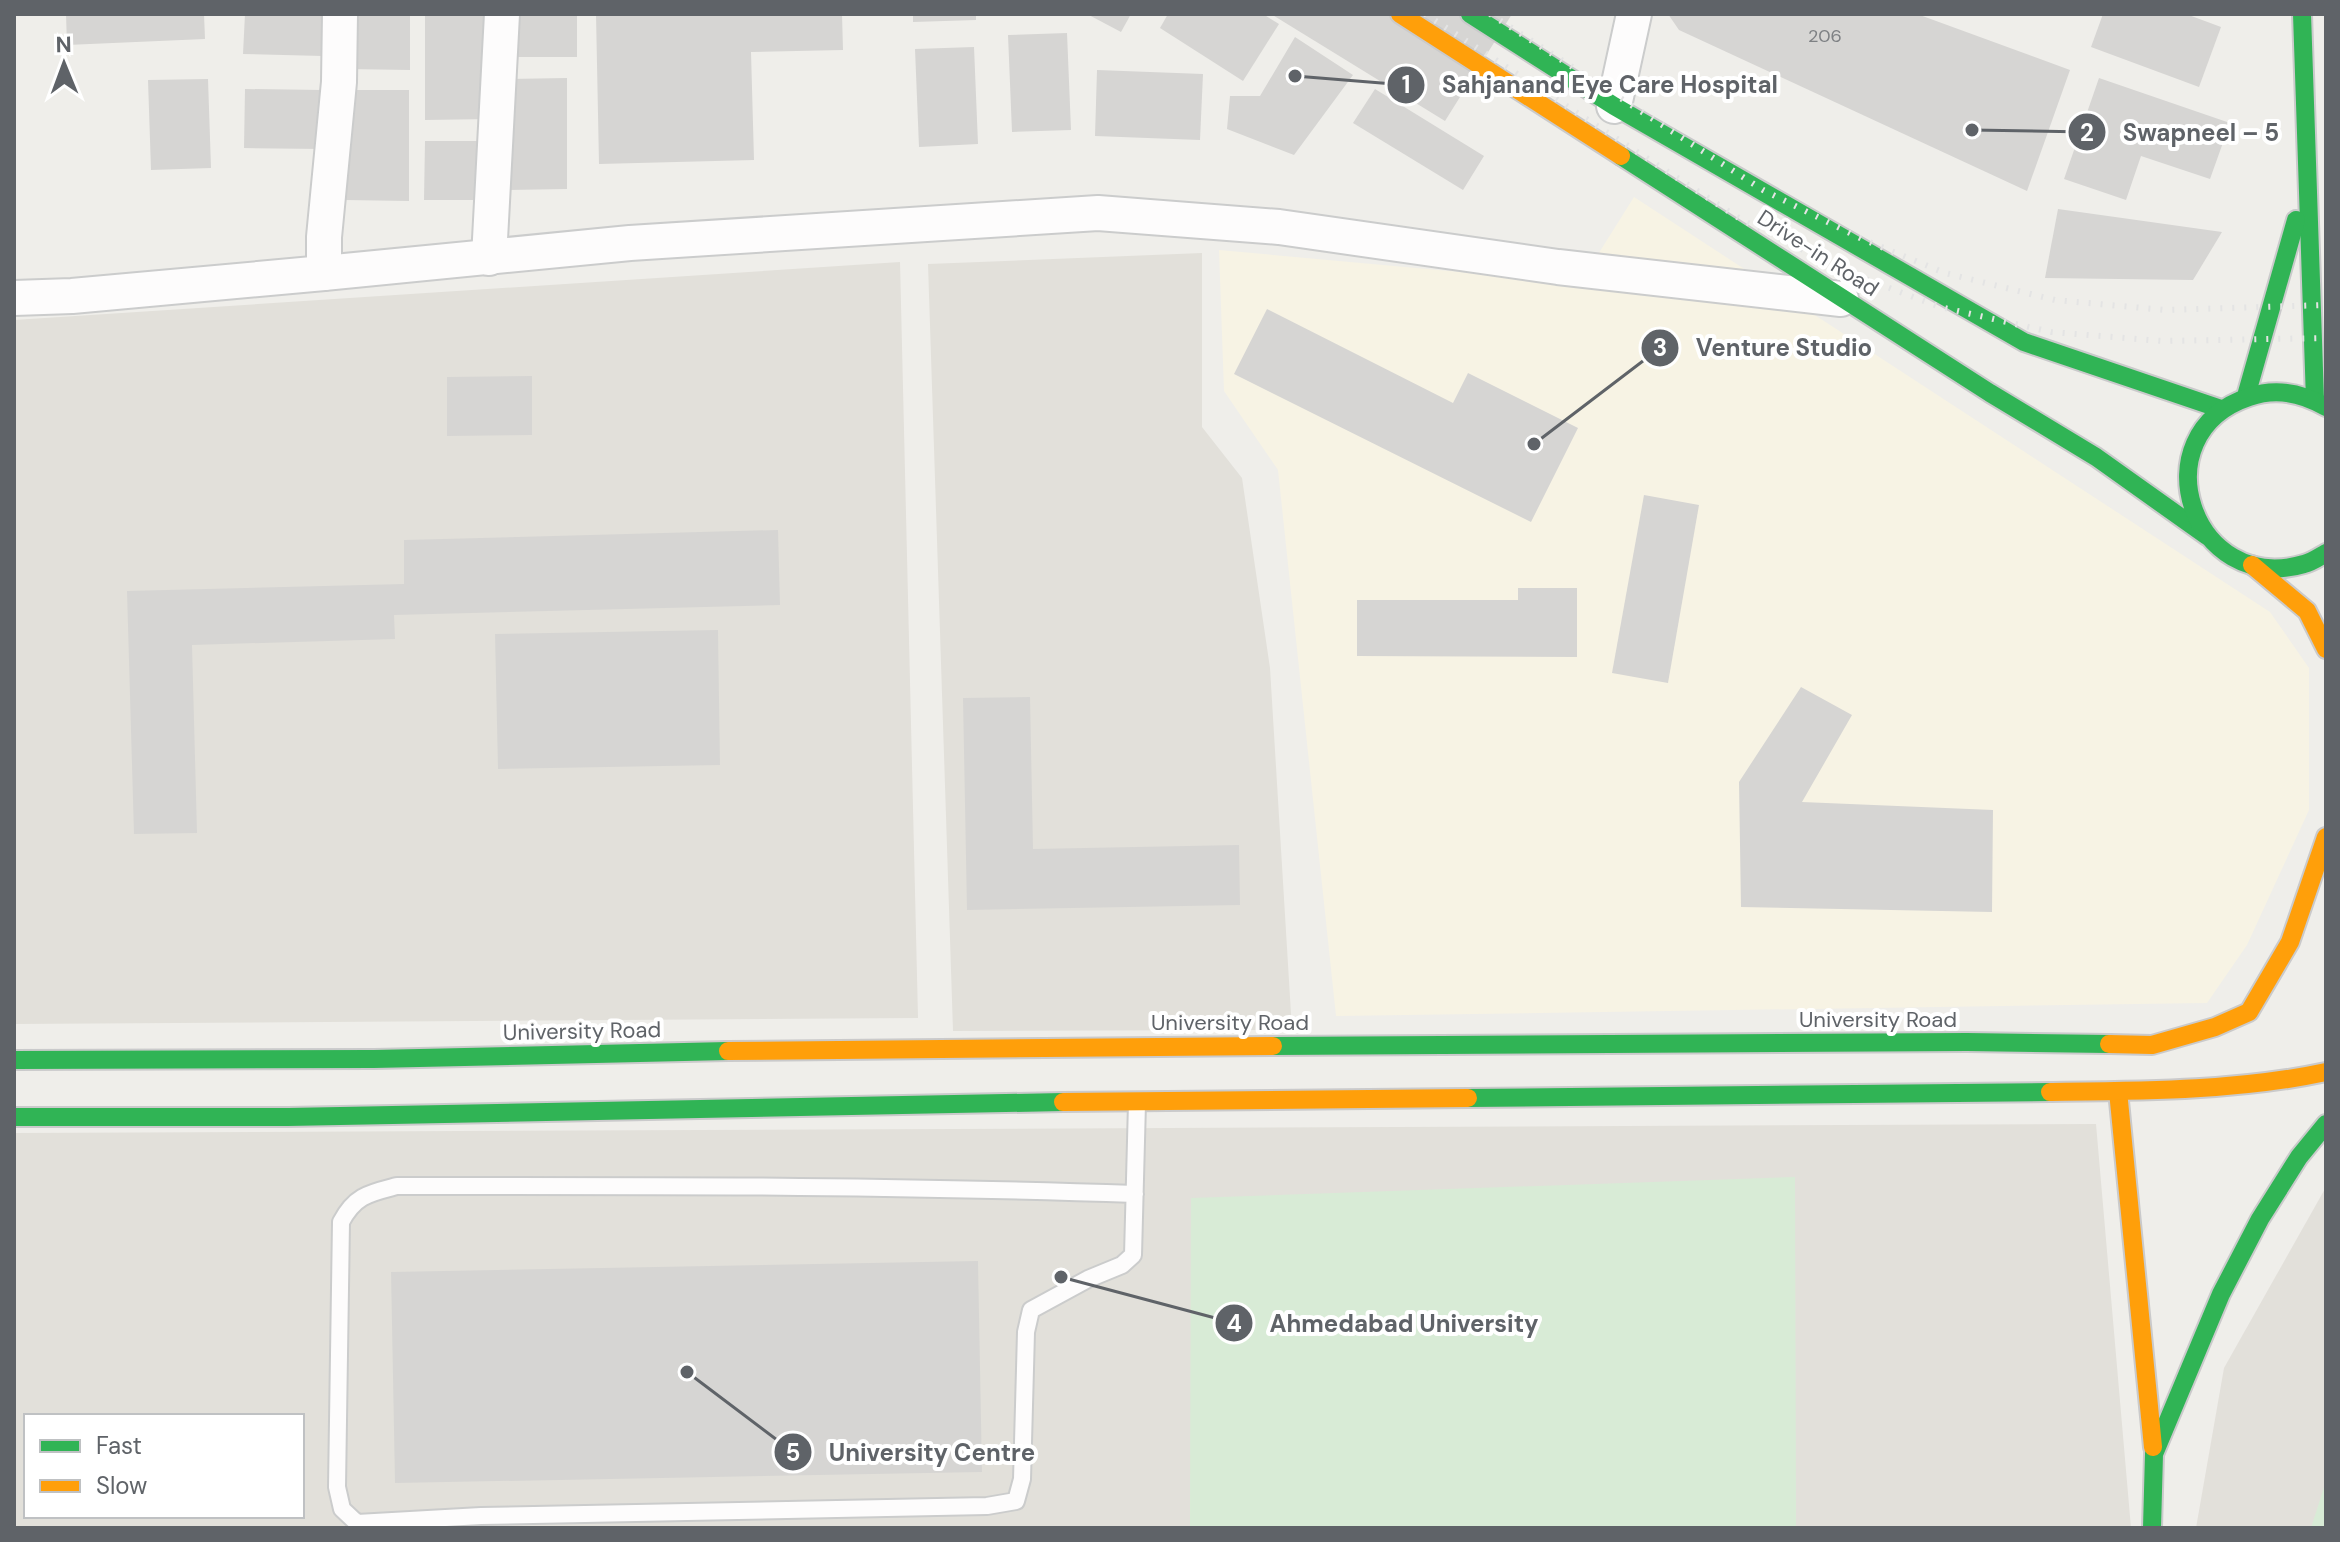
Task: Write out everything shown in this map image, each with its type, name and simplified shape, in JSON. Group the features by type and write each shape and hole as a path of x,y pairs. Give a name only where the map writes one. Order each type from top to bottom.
{"street":[{"path":"324,273 324,237 339,82 340,14"},
{"path":"489,258 502,14"},
{"name":"Drive-in Road","path":"1400,14 1990,393 2096,457 2207,536 2227,554 2252,565 2307,611 2326,649"},
{"name":"Drive-in Road","path":"1470,14 1614,106 2024,342 2221,409"},
{"path":"1614,106 1634,14"},
{"path":"2207,536 2193,512 2187,484 2190,456 2202,430 2221,409 2246,396 2269,391 2293,392 2320,403 2302,14"},
{"path":"2246,396 2308,179"},
{"path":"14,298 72,296 662,241 1098,213 1279,227 1558,267 1844,299"},
{"path":"2252,565 2279,568 2305,564 2326,553"},
{"name":"University Road","path":"14,1060 280,1061 734,1051 1574,1043 2152,1045 2215,1027 2249,1012 2290,942 2326,837"},
{"path":"14,1117 288,1117 1137,1101 2118,1091 2280,1082 2326,1072"},
{"path":"2118,1091 2154,1454 2152,1528"},
{"path":"2154,1454 2221,1294 2253,1231 2299,1157 2326,1124"}],"lane":[{"path":"1135,1194 971,1188 706,1185 397,1186 367,1193 349,1207 341,1222 337,1487 342,1509 357,1523 481,1516 987,1506 1016,1501 1022,1479 1026,1332 1031,1310 1088,1279 1122,1265 1133,1255 1135,1194 1137,1101"}],"shaded area":[{"path":"1634,197 2270,612 2309,668 2309,810 2247,945 2207,1003 1336,1016 1278,470 1224,391 1219,250 1580,283"},
{"path":"1202,253 1202,427 1242,478 1270,668 1292,1030 953,1031 928,264"},
{"path":"900,262 918,1018 14,1024 14,320"},
{"path":"2096,1124 2131,1528 14,1528 14,1133"},
{"path":"2326,1187 2326,1528 2196,1528 2224,1368"}],"green space":[{"path":"1795,1177 1796,1528 1190,1528 1191,1198"},
{"path":"2326,1481 2326,1528 2311,1528"}],"building":[{"path":"66,14 204,14 205,39 67,45"},
{"path":"245,14 324,14 323,56 243,54"},
{"path":"346,14 410,14 410,70 346,69"},
{"path":"425,14 490,14 491,119 425,120"},
{"path":"513,14 577,14 577,57 513,57"},
{"path":"596,14 842,14 843,50 751,52 754,160 599,164"},
{"path":"913,14 976,14 976,20 913,22"},
{"path":"1087,14 1131,14 1121,32"},
{"path":"1168,14 1263,14 1279,24 1243,81 1160,28"},
{"path":"1271,14 1512,14 1445,121"},
{"path":"1668,14 1917,14 2070,70 2027,191 1679,30"},
{"path":"2103,14 2186,14 2221,27 2199,87 2091,47"},
{"path":"1067,33 1071,130 1012,132 1008,35"},
{"path":"1295,37 1353,75 1294,155 1227,129 1230,96 1260,96"},
{"path":"974,47 978,144 919,147 915,49"},
{"path":"1097,70 1203,74 1200,140 1095,136"},
{"path":"567,78 567,189 502,190 502,79"},
{"path":"2099,78 2230,123 2210,179 2141,156 2126,200 2064,179"},
{"path":"208,79 211,168 151,170 148,80"},
{"path":"245,89 322,90 322,149 244,148"},
{"path":"1375,89 1484,156 1463,190 1353,123"},
{"path":"344,90 409,90 409,201 345,200"},
{"path":"425,141 485,141 485,200 424,200"},
{"path":"2058,209 2222,232 2193,280 2045,278"},
{"path":"1267,309 1453,403 1468,373 1578,428 1531,522 1234,374"},
{"path":"532,376 532,435 447,436 447,377"},
{"path":"1644,495 1699,505 1668,683 1612,673"},
{"path":"778,530 780,605 394,615 395,639 192,645 197,833 134,834 127,591 404,584 404,540"},
{"path":"1518,588 1577,588 1577,657 1357,656 1357,600 1518,600"},
{"path":"718,630 720,765 498,769 495,634"},
{"path":"1801,687 1852,715 1802,802 1993,810 1992,912 1741,907 1739,782"},
{"path":"1030,697 1033,849 1239,845 1240,905 967,910 963,698"},
{"path":"978,1261 982,1472 395,1483 391,1272"}],"railway":[{"path":"1425,14 1742,220 1855,275 1940,307 2051,332 2162,341 2326,338"},
{"path":"1490,14 1763,190 1862,239 1945,273 2055,300 2165,310 2326,305"}],"traffic: fast":[{"path":"1470,14 1614,106 2024,342 2221,409"},
{"path":"2302,14 2315,400"},
{"path":"1621,156 1990,393 2096,457 2207,536"},
{"path":"2246,396 2296,220"},
{"path":"2326,407 2289,393 2269,392 2249,397 2215,416 2195,443 2188,475 2193,507 2208,535 2233,557 2265,568 2304,564 2326,553"},
{"path":"1273,1046 2109,1044"},
{"path":"14,1060 374,1059 728,1051"},
{"path":"1468,1098 2050,1092"},
{"path":"14,1117 288,1117 1063,1102"},
{"path":"2152,1528 2154,1454 2221,1294 2260,1219 2299,1157 2326,1124"}],"traffic: slow":[{"path":"1400,14 1621,156"},
{"path":"2252,565 2307,611 2326,649"},
{"path":"2109,1044 2152,1045 2215,1027 2249,1012 2290,942 2326,837"},
{"path":"728,1051 1273,1046"},
{"path":"2050,1092 2224,1086 2326,1072"},
{"path":"2118,1091 2153,1447"},
{"path":"1063,1102 1468,1098"}],"place":[{"name":"Sahjanand Eye Care Hospital","path":"1295,76"},
{"name":"Swapneel – 5","path":"1972,130"},
{"name":"Venture Studio","path":"1534,444"},
{"name":"Ahmedabad University","path":"1061,1277"},
{"name":"University Centre","path":"687,1372"}]}
